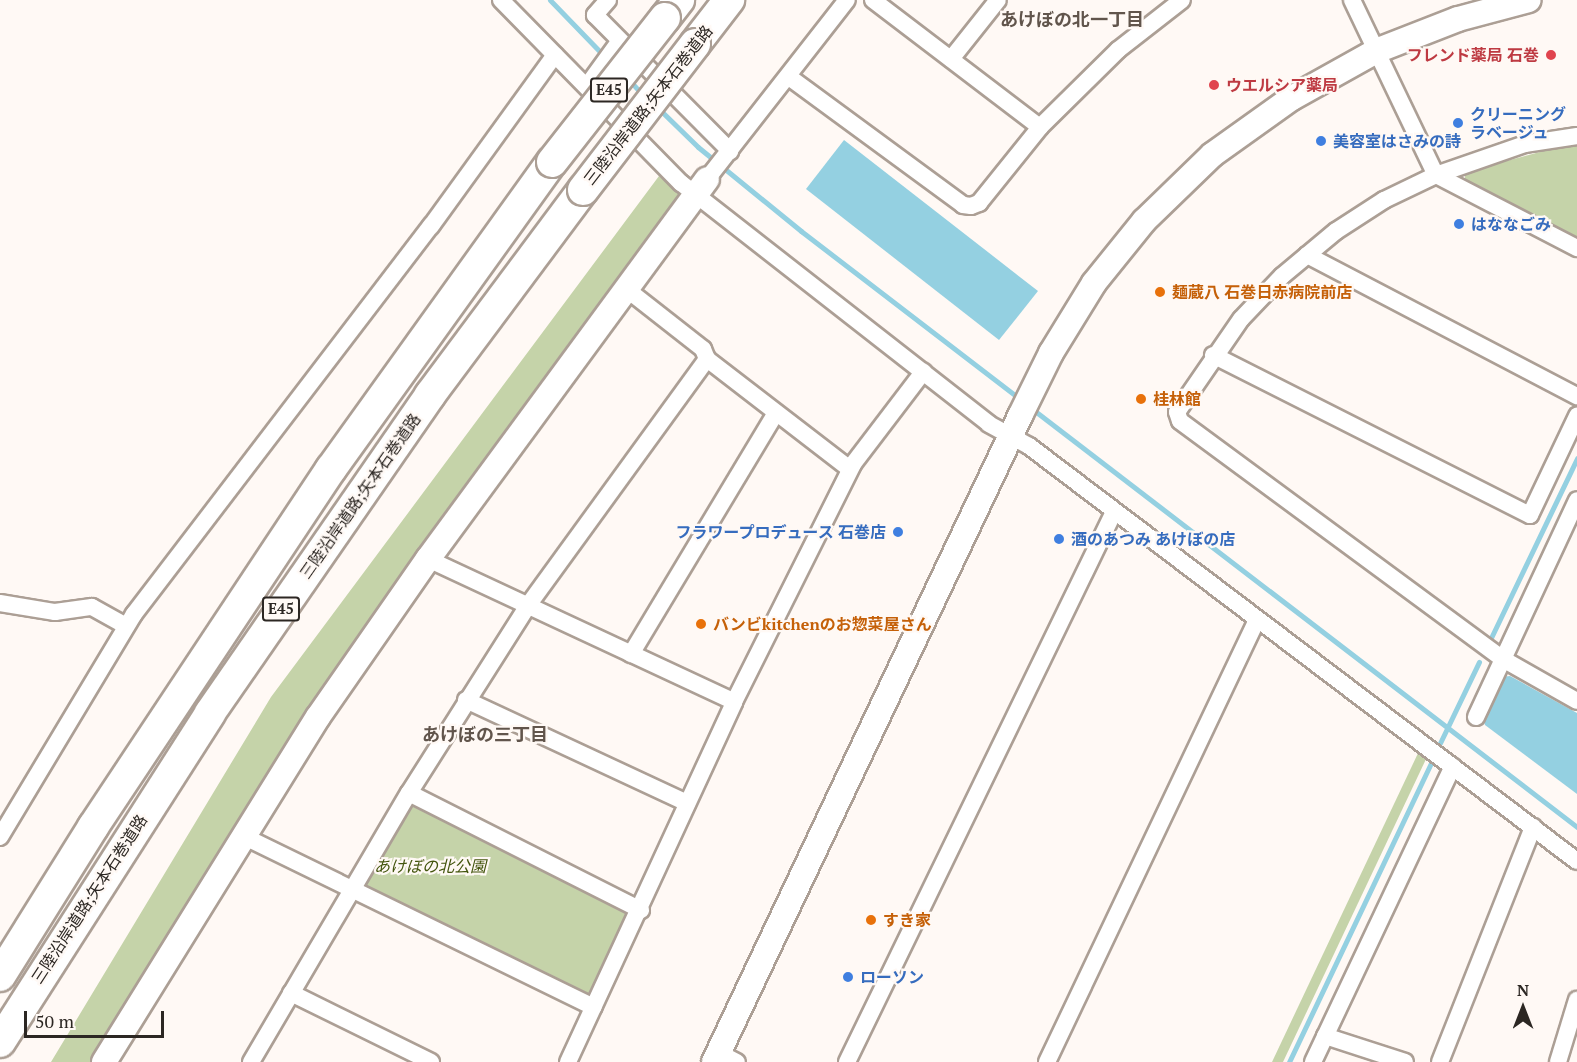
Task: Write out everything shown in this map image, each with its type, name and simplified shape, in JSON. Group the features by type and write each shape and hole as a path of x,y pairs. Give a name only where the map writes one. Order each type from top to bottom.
{"highway":[{"name":"三陸沿岸道路;矢本石巻道路","path":"0,1042 210,713 430,395 729,0"},
{"name":"三陸沿岸道路;矢本石巻道路","path":"0,976 93,827 331,470 552,162 672,9"}],"street":[{"path":"501,0 681,183 714,171"},
{"path":"608,0 595,15 619,42 714,171 923,372 989,424 1015,425 1114,512 1577,861"},
{"path":"104,1062 318,717 428,559 629,291 714,171 847,0"},
{"path":"873,0 1040,127"},
{"path":"951,59 998,0"},
{"path":"789,77 963,205 979,203 1040,127 1119,50 1182,0"},
{"path":"1352,0 1436,175 1577,248"},
{"path":"723,1059 1015,425 1094,283 1144,221 1184,181 1212,155 1292,98 1376,51 1458,19 1528,0"},
{"path":"587,86 619,42"},
{"path":"0,837 126,626 431,226 555,55"},
{"path":"1577,135 1525,144 1436,175 1384,201 1307,255 1240,319 1178,406 1180,421 1501,658 1577,701"},
{"path":"1307,255 1577,396"},
{"path":"629,291 703,349 707,359 850,469"},
{"path":"1213,355 1530,515 1577,416"},
{"path":"251,1062 351,889 466,700 529,604 707,359"},
{"path":"568,1062 641,910 734,702 850,469 923,372"},
{"path":"631,654 776,413"},
{"path":"1476,717 1501,658 1577,500"},
{"path":"847,1062 1114,512"},
{"path":"428,559 529,604 734,702"},
{"path":"0,603 55,612 92,607 126,626"},
{"path":"1047,1062 1257,619"},
{"path":"466,700 687,803"},
{"path":"1313,1062 1453,766"},
{"path":"409,793 641,910"},
{"path":"1440,1062 1533,827"},
{"path":"243,836 594,1007"},
{"path":"291,993 431,1062"},
{"path":"1558,1062 1577,1000"},
{"path":"1325,1036 1405,1062"}],"green space":[{"path":"1577,142 1577,237 1465,180 1465,172"},
{"path":"659,176 678,192 678,203 289,744 95,1062 51,1062 271,697"},
{"path":"1420,749 1427,757 1283,1062 1272,1062"},
{"name":"あけぼの北公園","path":"409,793 641,910 594,1007 351,889"}],"water":[{"path":"844,140 1038,291 999,340 806,189"},
{"path":"1510,676 1577,713 1577,794 1485,725 1483,720 1500,677"}],"waterway":[{"path":"550,0 605,57"},
{"path":"629,80 643,95"},
{"path":"657,107 698,147 801,231 1021,400"},
{"path":"1031,408 1577,827"},
{"path":"1489,642 1577,458"},
{"path":"1440,743 1479,662"},
{"path":"1289,1062 1431,763"}],"place":[{"name":"フレンド薬局 石巻","path":"1551,55"},
{"name":"ウエルシア薬局","path":"1214,85"},
{"name":"クリーニング ラベージュ","path":"1458,123"},
{"name":"美容室はさみの詩","path":"1321,141"},
{"name":"はななごみ","path":"1459,224"},
{"name":"麺蔵八 石巻日赤病院前店","path":"1160,292"},
{"name":"桂林館","path":"1141,399"},
{"name":"フラワープロデュース 石巻店","path":"898,532"},
{"name":"酒のあつみ あけぼの店","path":"1059,539"},
{"name":"バンビkitchenのお惣菜屋さん","path":"701,624"},
{"name":"すき家","path":"871,920"},
{"name":"ローソン","path":"848,977"}],"district":[{"name":"あけぼの北一丁目","path":"1072,19"},
{"name":"あけぼの三丁目","path":"485,734"}]}
